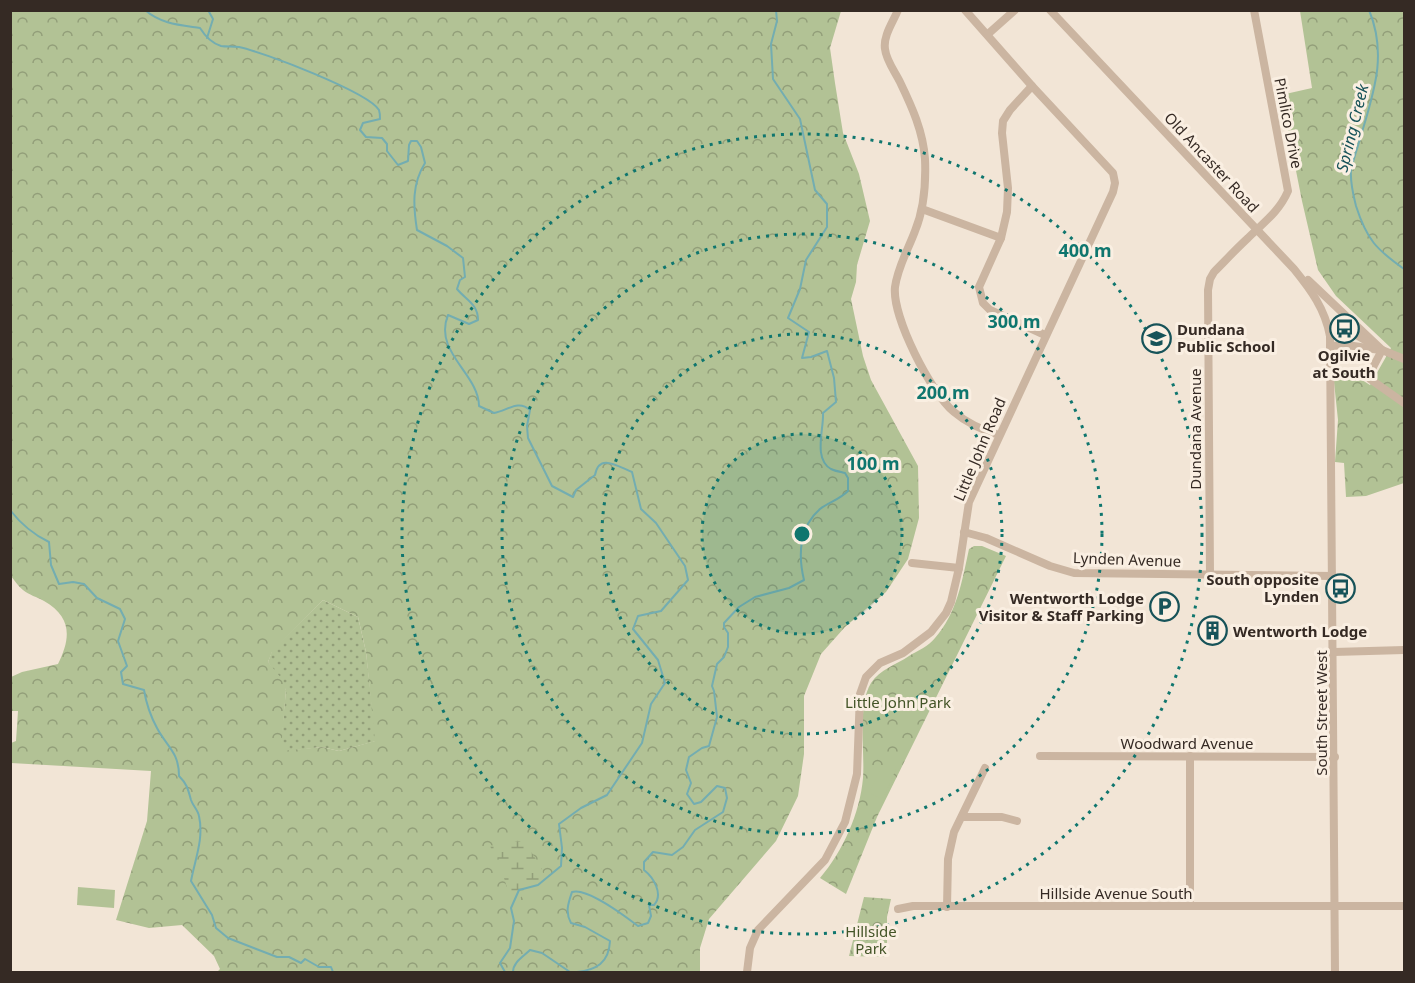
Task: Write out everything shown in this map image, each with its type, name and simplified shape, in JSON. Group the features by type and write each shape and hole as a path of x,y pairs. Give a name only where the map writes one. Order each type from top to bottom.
{"street":[{"path":"898,10 886,36 885,49 913,107 921,133 925,158 922,209 900,267 895,289 898,310 905,331 939,396 952,411 967,422 981,430 999,435"},
{"name":"Little John Road","path":"747,972 750,948 758,930 825,860 845,822 857,774 860,693 866,677 880,663 916,645 938,625 951,602 959,568 969,502 1113,192 1115,183 1113,173 965,10"},
{"path":"988,34 1015,10"},
{"name":"Old Ancaster Road","path":"1050,10 1294,269 1317,299 1330,336 1330,346"},
{"name":"Pimlico Drive","path":"1254,10 1288,191 1282,205 1257,230"},
{"path":"1032,86 1003,121 1002,133 1008,188 1007,212 1001,238 979,287 983,303 990,310 1045,335"},
{"path":"922,209 1001,238"},
{"name":"Dundana Avenue","path":"1210,574 1208,290 1214,272 1257,230"},
{"path":"1294,269 1382,350"},
{"path":"1330,336 1349,332 1404,359"},
{"path":"1330,346 1347,345 1382,350"},
{"name":"South Street West","path":"1330,346 1335,972"},
{"path":"1382,350 1370,373 1370,379 1404,403"},
{"name":"Lynden Avenue","path":"964,532 986,537 1050,566 1074,573 1333,576"},
{"path":"912,563 959,568"},
{"path":"1334,652 1404,650"},
{"name":"Woodward Avenue","path":"1040,756 1335,757"},
{"path":"1190,756 1190,906"},
{"path":"947,907 948,859 954,832 985,768"},
{"path":"962,817 1002,817 1017,821"},
{"name":"Hillside Avenue South","path":"898,909 913,906 1404,906"}],"green space":[{"path":"11,11 841,11 830,48 843,133 859,174 870,221 857,265 856,282 851,299 863,356 871,380 918,466 919,518 908,559 886,592 845,627 821,654 804,696 804,754 798,796 776,841 709,919 700,948 700,972 217,972 220,969 214,956 182,925 149,928 116,920 147,821 151,771 11,763 11,743 16,741 18,711 11,711 11,677 22,672 58,664 67,637 60,614 44,601 23,590 11,576","holes":["323,600 358,617 366,652 375,741 339,751 322,747 281,751 286,690 282,679 268,662 272,652"]},
{"path":"1300,11 1403,11 1404,15 1404,483 1366,496 1346,497 1344,463 1335,462 1338,420 1334,382 1338,365 1370,385 1391,348 1336,296 1318,270 1281,95 1312,88"},
{"name":"Little John Park","path":"982,546 1006,556 877,817 846,894 820,878 843,844 858,805 863,778 863,716 867,693 871,683 879,674 926,646 942,628 958,596 969,549"},
{"path":"323,600 358,617 366,652 376,741 339,751 322,747 280,752 286,690 268,662 272,651"},
{"path":"884,763 896,769 884,797 880,798 869,793"},
{"path":"512,841 525,842 542,869 545,881 541,886 521,897 514,909 504,878 506,865 492,852 490,845 500,847"},
{"path":"78,887 115,890 114,908 77,905"},
{"name":"Hillside Park","path":"864,897 891,899 887,917 887,957 849,956"}],"waterway":[{"path":"145,10 164,21 200,28 217,45 251,50 291,64 336,83 371,102 379,110 380,119 363,123 360,130 366,137 382,138 387,144 387,151 398,165 408,161 409,145 411,141 417,141 425,163 418,179 415,195 417,230 447,246 463,258 465,277 460,280 457,289 474,306 478,320 469,324 448,315 445,328 451,352 472,383 479,406 494,413 517,406 530,410 527,426 528,438 552,486 573,497 576,490 595,475 600,464 609,463 632,472 641,509 656,523 685,566 688,580 661,611 638,616 633,629 658,660 665,683 651,704 642,743 607,795 581,808 559,824 562,848 561,866 538,885 519,890 511,908 514,921 510,948 500,963 505,972"},
{"path":"207,38 213,19 208,10"},
{"path":"577,972 600,964 607,955 610,941 585,927 571,923 568,904 572,892 596,898 638,926 648,923 651,916 649,905 654,905 657,901 658,891 654,881 644,870 644,862 653,852 672,855 683,847 695,830 723,812 727,798 725,788 717,786 701,802 694,804 687,794 691,783 686,770 689,757 709,746 717,717 712,686 717,664 724,657 728,647 728,633 724,623 739,607 755,597 789,588 804,580 801,551 808,524 820,509 848,491 848,478 845,473 833,470 822,458 823,413 836,402 834,378 827,351 802,358 809,332 788,318 800,289 806,260 827,227 827,204 815,190 800,119 773,79 771,44 777,21 776,10"},
{"name":"Spring Creek","path":"1369,10 1375,27 1378,59 1374,91 1352,166 1351,184 1356,206 1369,236 1379,249 1404,269"},
{"path":"10,510 27,528 49,542 51,565 59,584 73,582 84,584 97,598 120,609 125,619 118,641 127,666 121,672 123,684 144,690 153,719 175,755 179,776 186,784 198,814 200,841 191,881 212,915 216,928 228,938 277,957 289,957 301,963 305,959 319,967 331,967 333,972"},
{"path":"513,972 517,962 530,950 542,953 570,972"}],"place":[{"name":"Ogilvie at South","path":"1344,328"},
{"name":"Dundana Public School","path":"1156,338"},
{"name":"South opposite Lynden","path":"1340,588"},
{"name":"Wentworth Lodge Visitor & Staff Parking","path":"1165,607"},
{"name":"Wentworth Lodge","path":"1212,631"}]}
